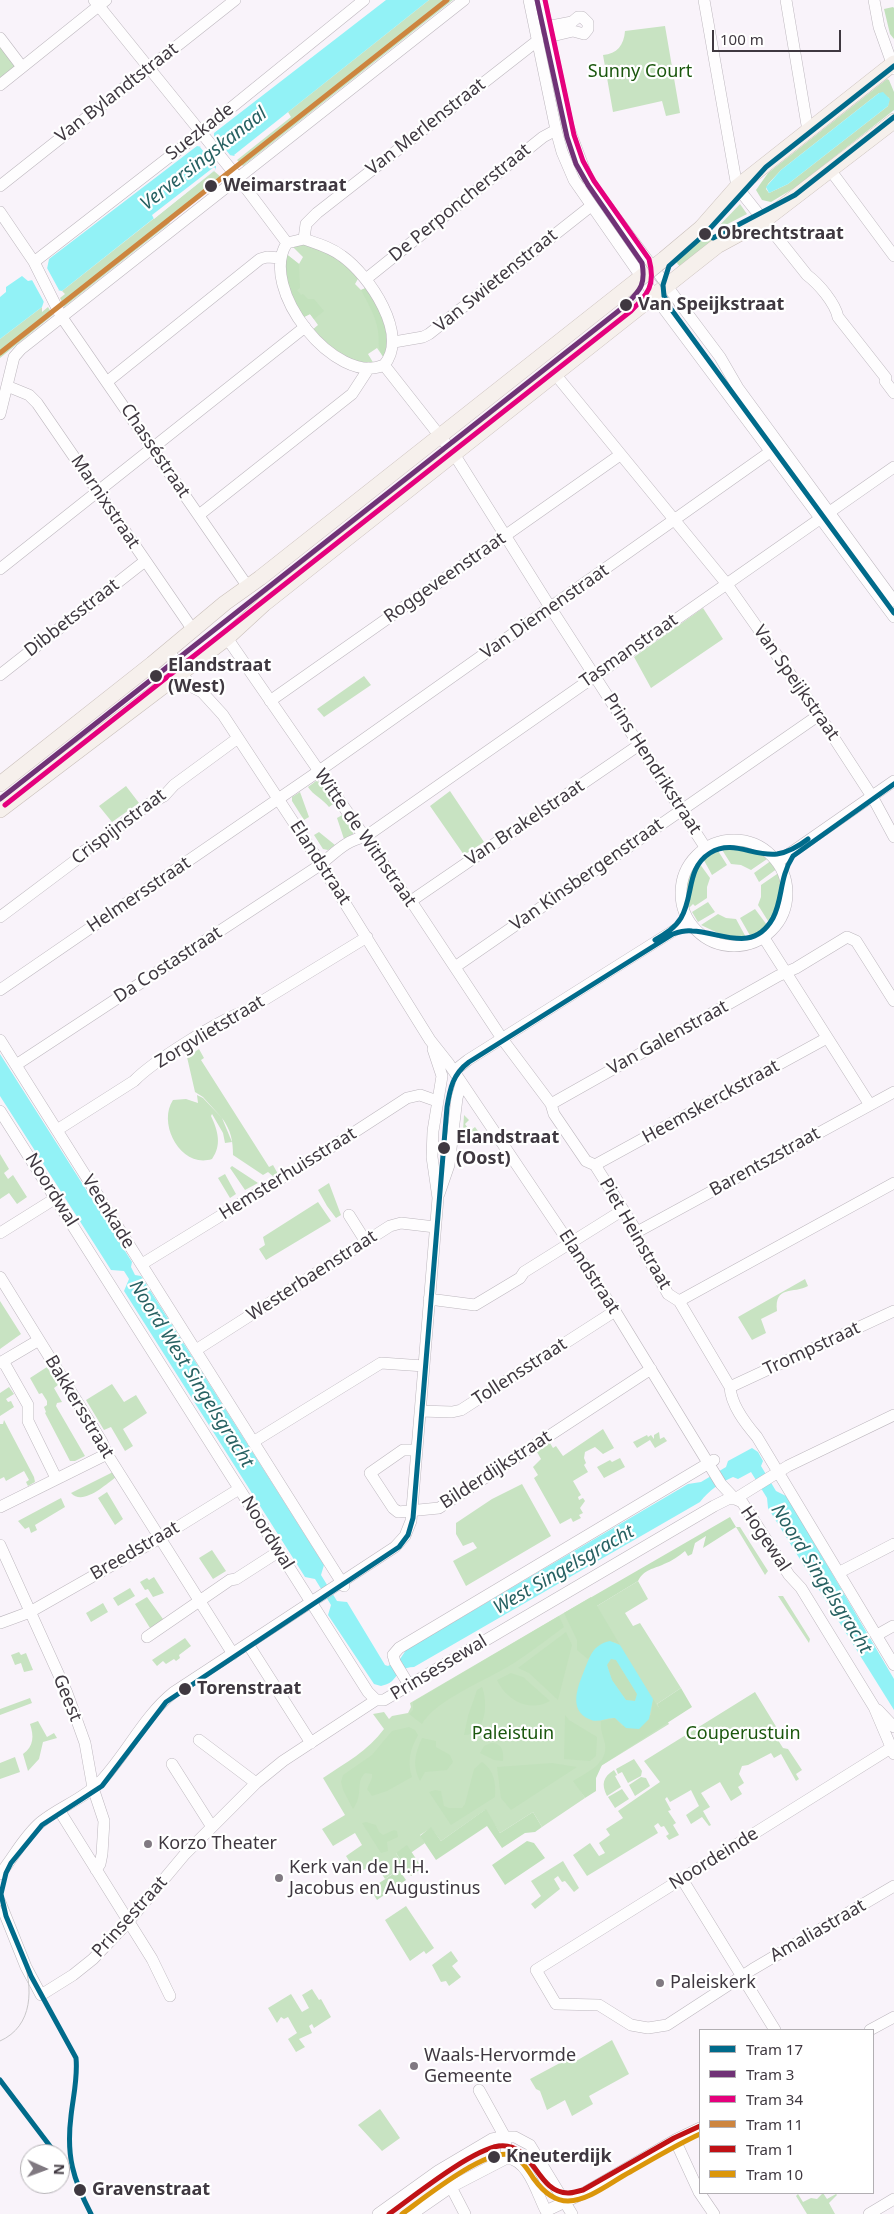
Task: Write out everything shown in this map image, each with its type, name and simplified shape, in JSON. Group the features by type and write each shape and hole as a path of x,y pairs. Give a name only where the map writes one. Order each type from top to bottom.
{"main road":[{"path":"0,784 225,603 248,587 647,272 701,228 737,187 808,130 893,66"},
{"path":"0,810 231,634 264,604 717,246 765,220 894,121"},
{"path":"225,603 236,606 240,611 241,618 231,634"}],"street":[{"name":"Van Bylandtstraat","path":"0,186 235,0"},
{"name":"Suezkade","path":"34,262 203,137 364,0"},
{"path":"0,414 17,353 237,177 464,0"},
{"path":"529,0 556,130 568,168 591,206 647,272 667,287 720,357 738,388 894,617"},
{"path":"541,0 568,126 589,182 647,272 655,296 770,452 894,601"},
{"path":"704,0 737,187 837,311 838,317 881,371 894,393"},
{"path":"786,0 808,130"},
{"path":"874,0 879,26 893,66"},
{"path":"0,84 99,2 148,68 237,177 287,243"},
{"path":"0,38 22,67"},
{"name":"Van Merlenstraat","path":"304,239 306,224 317,213 536,41"},
{"name":"De Perponcherstraat","path":"366,279 543,137 556,130"},
{"path":"831,171 894,256"},
{"name":"Van Swietenstraat","path":"394,342 422,338 429,334 591,206"},
{"name":"Chasséstraat","path":"0,212 34,262 62,316 248,587"},
{"path":"304,239 328,247 366,279 385,311 394,342 392,353 384,365 369,368 349,363 333,355 305,327 293,310 284,291 280,274 280,258 287,243 304,239"},
{"path":"108,381 260,259 266,257 280,258"},
{"path":"0,569 305,327"},
{"path":"384,365 454,454"},
{"path":"199,515 352,394 369,368"},
{"name":"Van Speijkstraat","path":"555,374 726,584 819,715 872,797 894,837"},
{"name":"Marnixstraat","path":"7,386 29,394 33,398 193,630"},
{"name":"Van Diemenstraat","path":"278,800 770,452"},
{"name":"Prins Hendrikstraat","path":"454,454 705,847"},
{"name":"Roggeveenstraat","path":"270,701 620,455"},
{"name":"Tasmanstraat","path":"321,864 328,856 357,838 365,836 894,467"},
{"name":"Dibbetsstraat","path":"0,674 145,561"},
{"name":"Witte de Withstraat","path":"231,634 270,701 404,894 411,901 502,1039"},
{"name":"Elandstraat","path":"168,650 184,670 185,678 192,687 202,692 223,715 321,864 430,1040 454,1071 570,1243 715,1470"},
{"name":"Van Kinsbergenstraat","path":"455,968 819,715"},
{"name":"Crispijnstraat","path":"0,917 76,860 84,851 97,844 149,804 164,796 174,785 238,738"},
{"name":"Van Brakelstraat","path":"411,901 639,745"},
{"path":"779,862 894,781"},
{"name":"Helmersstraat","path":"0,990 278,800"},
{"path":"722,840 745,841 766,850 779,862 786,881 787,902 779,922 764,938 747,945 728,946 705,938 689,921 682,903 682,881 690,862 705,847 722,840"},
{"name":"Da Costastraat","path":"16,1065 321,864"},
{"path":"454,1071 689,921"},
{"name":"Zorgvlietstraat","path":"57,1130 134,1081 142,1073 181,1047 235,1014 246,1011 367,937"},
{"name":"Van Galenstraat","path":"552,1104 785,973 843,938 851,937 856,940 894,1001"},
{"path":"764,938 870,1105"},
{"name":"Heemskerckstraat","path":"595,1166 827,1038"},
{"name":"Piet Heinstraat","path":"502,1039 552,1104 554,1114 586,1162 595,1166 637,1232 639,1242 668,1294 679,1301 730,1387 730,1396 757,1437 768,1478 840,1572 894,1665"},
{"name":"Veenkade","path":"0,1040 343,1584"},
{"name":"Elandstraat","path":"430,1040 442,1073 440,1086"},
{"path":"0,1874 30,1833 40,1823 93,1788 107,1774 157,1706 233,1654 251,1647 327,1591 343,1584 402,1541 409,1529 412,1512 438,1198 449,1165 456,1098 462,1084 450,1083 440,1086 432,1157 438,1198"},
{"name":"Barentszstraat","path":"637,1232 894,1092"},
{"name":"Hemsterhuisstraat","path":"142,1264 313,1159 384,1112 413,1096 437,1101"},
{"name":"Noordwal","path":"0,1111 310,1603 368,1692 376,1700"},
{"path":"679,1301 813,1225 894,1182"},
{"path":"0,1234 56,1198"},
{"path":"429,1299 475,1305 520,1278 524,1272 623,1210"},
{"path":"349,1216 366,1242"},
{"name":"Westerbaenstraat","path":"196,1350 394,1224 435,1227"},
{"name":"Bakkersstraat","path":"0,1277 102,1442 107,1454 233,1654"},
{"name":"Tollensstraat","path":"420,1411 457,1412 461,1410 615,1311"},
{"name":"Trompstraat","path":"730,1387 894,1311"},
{"path":"38,1340 2,1362 28,1405 28,1421 56,1478"},
{"path":"253,1442 381,1363 424,1366"},
{"name":"Bilderdijkstraat","path":"412,1512 439,1508 651,1369"},
{"name":"Prinsessewal","path":"376,1700 384,1700 409,1686 714,1506 728,1499 735,1499 768,1478 894,1415"},
{"path":"412,1512 398,1512 393,1508 370,1473 403,1450 417,1450"},
{"path":"0,1507 107,1454"},
{"path":"409,1686 393,1659 399,1648 715,1470"},
{"name":"Hogewal","path":"715,1470 735,1499 742,1502 789,1575 801,1588 874,1707 894,1749"},
{"name":"Breedstraat","path":"0,1623 30,1612 160,1538 239,1489"},
{"path":"840,1572 894,1544"},
{"name":"Geest","path":"0,1545 67,1693 87,1751 93,1788 99,1804 104,1832 100,1864 96,1870"},
{"path":"148,1637 199,1600 278,1552"},
{"path":"876,1635 893,1626"},
{"path":"251,1647 311,1743"},
{"name":"Prinsestraat","path":"0,1902 26,1967 41,1995 93,1959 185,1854 256,1784 283,1761 376,1700"},
{"name":"Hogewal","path":"874,1707 894,1727"},
{"path":"199,1740 256,1784"},
{"name":"Noordeinde","path":"536,1970 682,1878 894,1749"},
{"path":"172,1764 212,1828"},
{"path":"59,1810 152,1959 170,1996"},
{"path":"682,1878 774,2029"},
{"name":"Amaliastraat","path":"536,1970 556,2004 600,2006 632,2025 648,2028 667,2025 743,1976 894,1886"},
{"path":"872,2029 894,2016"},
{"path":"479,2090 505,2136 507,2158"},
{"path":"412,2214 451,2186 507,2158 515,2159 523,2166 546,2213 675,2140 699,2128"},
{"path":"378,2214 438,2171 492,2139 505,2136 519,2139 530,2145 572,2214"},
{"path":"675,2140 699,2192"},
{"path":"451,2186 464,2214"},
{"path":"700,2194 714,2214"},
{"path":"869,2214 894,2199"}],"green space":[{"path":"429,0 453,0 243,166 237,160 291,117 288,112"},
{"path":"893,7 894,39 890,34 884,9"},
{"name":"Sunny Court","path":"665,26 680,113 666,116 662,101 613,112 603,55 612,53 619,48 625,31"},
{"path":"0,47 16,67 0,79"},
{"path":"887,79 889,80 894,92 894,110 796,187 771,202 762,200 756,190 768,173","holes":["879,93 889,98 888,106 788,184 769,193 766,189 768,184 781,170"]},
{"path":"214,171 222,178 168,220 170,223 64,307 60,298 65,294 62,291"},
{"path":"736,196 739,198 701,240 703,242 751,217 754,221 681,268 672,257"},
{"path":"740,204 747,214 718,229 717,228"},
{"path":"299,243 323,247 359,277 355,284 361,290 368,287 378,305 384,358 377,348 368,354 374,364 356,362 332,349 311,331 318,325 310,314 302,318 285,253 299,264 303,257 292,246"},
{"path":"285,253 299,264 300,288 297,290 308,299 314,299 324,311 314,319 310,314 302,318 287,290"},
{"path":"368,287 386,330 387,339 384,358 379,347 375,321 361,290"},
{"path":"42,307 42,312 48,307 53,315 0,358 0,339"},
{"path":"703,608 723,639 651,688 634,657"},
{"path":"364,676 371,685 324,717 317,709"},
{"path":"316,781 323,783 336,802 329,807 308,787"},
{"path":"126,786 139,803 112,822 99,806"},
{"path":"450,791 484,842 464,855 430,806"},
{"path":"300,792 309,817 304,820 292,801 292,797"},
{"path":"344,814 354,829 353,834 344,839 337,818"},
{"path":"319,832 335,845 328,850 323,849 314,835"},
{"path":"734,843 758,848 770,857 751,870 741,865 731,864 719,845"},
{"path":"715,846 727,865 712,875 701,855"},
{"path":"697,860 710,878 707,887 707,898 695,906 693,904 686,911 685,884"},
{"path":"772,860 778,868 759,882 754,873"},
{"path":"780,872 784,886 784,900 780,913 773,925 768,921 758,905 761,897 761,885"},
{"path":"708,902 715,912 698,922 692,912"},
{"path":"755,909 770,929 752,939 740,918"},
{"path":"718,914 726,918 736,919 748,941 734,943 718,940 720,934 701,925"},
{"path":"199,1049 204,1058 201,1060 269,1167 273,1165 278,1174 274,1177 268,1172 263,1175 233,1155 231,1136 225,1122 203,1097 195,1092 187,1057"},
{"path":"197,1095 203,1098 222,1118 232,1142 225,1143 223,1133 212,1114 218,1138 217,1148 212,1159 201,1160 191,1157 182,1151 170,1132 168,1121 169,1110 173,1100 186,1099 198,1103"},
{"path":"464,1115 469,1120 465,1124 470,1131 475,1127 481,1135 479,1138 473,1140 471,1135 466,1137 467,1140 459,1140 459,1132 463,1131"},
{"path":"0,1154 9,1169 4,1173 8,1179 13,1175 27,1197 17,1204 9,1193 0,1199"},
{"path":"232,1166 258,1183 245,1190 230,1168"},
{"path":"225,1174 236,1194 230,1198 218,1178"},
{"path":"329,1183 341,1215 336,1218 318,1190"},
{"path":"318,1202 331,1221 266,1260 259,1249 265,1245 263,1237"},
{"path":"805,1279 808,1286 786,1292 779,1297 777,1311 761,1319 766,1333 752,1340 738,1317"},
{"path":"0,1301 21,1334 0,1349"},
{"path":"47,1367 58,1385 54,1388 62,1402 57,1403 56,1406 85,1456 75,1461 70,1461 45,1413 44,1407 47,1405 47,1401 42,1393 39,1394 30,1378"},
{"path":"112,1384 124,1402 136,1395 147,1413 123,1429 133,1446 125,1451 111,1427 104,1430 86,1400"},
{"path":"9,1387 14,1394 6,1399 8,1402 11,1401 14,1407 0,1416 0,1393"},
{"path":"4,1420 34,1477 35,1482 28,1486 26,1482 29,1480 24,1471 6,1481 4,1477 0,1479 0,1424 3,1424"},
{"path":"603,1429 614,1448 603,1454 595,1447 585,1452 584,1458 586,1463 584,1465 588,1472 573,1481 581,1495 578,1497 579,1500 583,1498 585,1501 580,1508 583,1513 579,1515 581,1518 573,1522 571,1518 560,1524 534,1478 538,1475 533,1467 541,1459 537,1452 550,1443 553,1448 556,1446 563,1456"},
{"path":"659,1432 660,1439 664,1437 667,1441 655,1448 650,1440 637,1448 633,1442 647,1435 648,1437 651,1435 654,1439 654,1435"},
{"path":"620,1458 625,1467 604,1478 597,1467 610,1460 612,1462"},
{"path":"113,1472 116,1477 88,1496 76,1496 71,1493"},
{"path":"522,1484 551,1536 466,1586 453,1561 477,1548 473,1542 463,1546 456,1534 456,1523 492,1499"},
{"path":"107,1492 123,1519 115,1525 98,1498"},
{"path":"61,1498 65,1507 35,1525 37,1530 31,1533 29,1527 25,1529 18,1521"},
{"path":"730,1517 736,1527 703,1548 706,1536 695,1543 692,1554 688,1556 685,1551 678,1557 646,1572 638,1581 597,1606 620,1645 615,1642 598,1646 588,1659 577,1650 577,1640 564,1613"},
{"path":"736,1527 740,1527 768,1571 765,1575"},
{"path":"212,1550 226,1571 213,1579 199,1558"},
{"path":"154,1577 164,1593 153,1597 140,1582"},
{"name":"Paleistuin","path":"638,1581 648,1599 625,1613 633,1626 640,1623 681,1688 657,1704 669,1724 575,1782 585,1798 542,1827 533,1812 500,1833 485,1810 441,1841 431,1828 420,1835 425,1843 412,1852 396,1853 404,1866 385,1879 375,1863 357,1874 346,1856 362,1845 355,1833 333,1846 322,1829 345,1815 323,1778 348,1762 378,1737 384,1729 373,1714 384,1712 389,1719 392,1716 408,1713 411,1707 410,1703 591,1597 597,1606"},
{"path":"130,1588 135,1596 118,1606 113,1598"},
{"path":"778,1596 783,1596 810,1639 809,1643"},
{"path":"147,1597 163,1619 162,1623 150,1628 135,1604"},
{"path":"103,1603 108,1612 91,1622 86,1613"},
{"path":"559,1616 564,1627 514,1663 450,1698 429,1715 422,1724 409,1714 413,1710 413,1702"},
{"path":"566,1632 572,1645 558,1700 529,1673 518,1668"},
{"path":"185,1638 191,1646 179,1655 180,1658 176,1661 174,1659 166,1664 163,1661 157,1666 152,1660"},
{"path":"19,1652 21,1655 26,1653 33,1670 24,1672 21,1663 15,1665 11,1655"},
{"path":"611,1659 616,1660 637,1694 635,1701 626,1700 612,1680 607,1665"},
{"path":"511,1673 523,1677 550,1701 535,1706 512,1699 497,1680"},
{"path":"482,1687 485,1701 484,1717 477,1730 472,1734 464,1735 477,1690"},
{"path":"681,1688 692,1707 602,1765 596,1778 596,1791 585,1798 573,1781 595,1767 603,1757 605,1744 601,1730 601,1721 615,1718 622,1726 651,1715 653,1699 660,1710 657,1704"},
{"name":"Couperustuin","path":"755,1692 780,1733 776,1737 783,1748 788,1749 802,1770 796,1774 799,1779 796,1781 781,1754 774,1758 771,1753 748,1765 742,1766 739,1774 744,1783 738,1787 742,1794 731,1801 720,1782 701,1793 710,1807 703,1811 711,1825 709,1826 702,1817 691,1824 686,1815 699,1806 691,1790 670,1802 667,1797 665,1799 671,1810 668,1811 676,1823 673,1825 679,1835 669,1840 666,1836 669,1834 664,1826 661,1827 658,1823 654,1826 658,1833 587,1876 573,1855 590,1843 599,1856 605,1853 599,1843 610,1835 606,1829 623,1818 618,1811 660,1782 644,1761"},
{"path":"30,1698 32,1703 0,1715 0,1709"},
{"path":"565,1715 569,1720 597,1737 596,1756 590,1761 564,1759"},
{"path":"38,1721 47,1737 54,1733 57,1738 43,1742 39,1759 28,1771 23,1754 29,1748 32,1740 30,1724"},
{"path":"409,1727 415,1730 418,1735 410,1756 412,1777 387,1791 372,1796 367,1789 372,1774 365,1773 360,1781 358,1798 353,1809 343,1790 341,1782 343,1775 372,1755 392,1731"},
{"path":"422,1738 436,1741 436,1747 450,1755 453,1762 447,1770 425,1772 420,1781 415,1760"},
{"path":"491,1743 498,1744 502,1748 503,1761 494,1760 480,1753 484,1746"},
{"path":"15,1757 20,1772 0,1779 0,1763"},
{"path":"634,1759 642,1771 641,1776 628,1783 622,1772 618,1774 616,1769"},
{"path":"482,1762 492,1773 495,1797 451,1825 429,1792 441,1791 444,1806 462,1808 465,1804 474,1769"},
{"path":"552,1763 577,1767 511,1810 501,1798 497,1767"},
{"path":"614,1770 621,1787 607,1796 604,1781 607,1775"},
{"path":"641,1777 646,1778 650,1786 635,1796 629,1785"},
{"path":"622,1789 629,1799 615,1808 608,1797"},
{"path":"486,1809 500,1833 533,1812 542,1827 535,1832 525,1833 502,1848 487,1826 436,1860 420,1836 431,1827 441,1841"},
{"path":"366,1822 376,1825 379,1832 383,1835 394,1830 397,1831 398,1837 387,1842 388,1851 381,1853 362,1823"},
{"path":"527,1841 534,1843 545,1858 505,1885 492,1865"},
{"path":"407,1845 422,1868 411,1876 396,1853"},
{"path":"563,1861 579,1888 574,1892 558,1876 554,1879 560,1889 535,1909 531,1904 541,1896 531,1881"},
{"path":"399,1870 406,1880 377,1900 370,1889"},
{"path":"406,1906 434,1948 426,1954 424,1951 410,1961 385,1920"},
{"path":"451,1951 458,1961 452,1966 461,1977 449,1986 446,1981 441,1982 432,1965"},
{"path":"312,1989 319,2000 321,1999 331,2017 314,2028 312,2024 309,2026 312,2033 299,2039 305,2047 296,2052 288,2039 297,2033 288,2017 284,2019 281,2017 277,2023 268,2008 291,1994 302,2012 309,2008 302,1995"},
{"path":"612,2040 629,2074 589,2096 593,2104 572,2116 565,2100 547,2110 540,2091 536,2089 530,2079 573,2056 576,2061"},
{"path":"380,2109 400,2138 382,2151 358,2125"},
{"path":"798,2194 803,2202 811,2198 817,2199 822,2194 827,2199 836,2194 829,2203 835,2214 807,2214 796,2196"}],"water":[{"name":"Verversingskanaal","path":"386,0 429,0 235,156 229,155 216,165 216,169 62,291 57,290 44,301 42,307 0,339 0,297 6,292 6,287 22,276 28,281 33,280 47,269 49,259 197,146 202,147 214,137 214,133"},
{"path":"883,92 890,99 888,106 788,184 769,193 766,187 781,170 879,93"},
{"path":"0,1054 132,1262 131,1267 135,1275 141,1276 324,1565 321,1575 337,1601 347,1602 385,1665 388,1666 400,1659 406,1650 688,1484 701,1482 726,1467 728,1461 752,1448 758,1452 763,1461 761,1466 776,1491 786,1496 789,1500 894,1679 894,1710 768,1508 767,1498 751,1472 738,1479 733,1477 724,1482 711,1490 700,1502 414,1667 404,1669 389,1683 381,1686 374,1684 328,1615 331,1605 315,1579 305,1577 124,1291 129,1279 124,1271 111,1270 0,1096"},
{"path":"610,1641 620,1645 653,1699 649,1719 639,1729 626,1728 615,1718 599,1721 592,1720 583,1715 579,1710 576,1697 577,1690 592,1652","holes":["611,1659 616,1660 637,1694 635,1701 626,1700 612,1680 607,1665"]}],"pier":[{"path":"215,136 230,155 215,166 200,147"},
{"path":"214,167 216,169 154,219 152,215"},
{"path":"47,268 59,290 44,302 32,280"}],"tram line":[{"name":"11","path":"0,353 447,0"},
{"name":"3","path":"0,799 626,305 641,287 643,277 642,263 588,185 576,164 567,137 537,0"},
{"name":"34","path":"5,805 631,311 646,294 652,276 649,259 594,181 583,161 574,135 545,0"},
{"name":"17","path":"894,66 766,167 705,234 669,266 663,285 664,296 671,309 894,613"},
{"name":"17","path":"713,238 795,195 894,117"},
{"path":"637,253 677,309"},
{"path":"622,303 680,256"},
{"name":"17","path":"91,2214 75,2178 70,2155 69,2143 76,2080 76,2058 31,1976 6,1916 1,1894 6,1873 11,1863 42,1825 102,1786 166,1702 399,1547 408,1535 413,1518 447,1107 451,1088 459,1071 469,1062 673,934 689,931 736,938 756,935 765,929 773,918 785,872 793,856 894,784"},
{"name":"17","path":"655,940 679,922 688,901 697,866 710,853 718,849 735,848 777,854 786,852 808,839"},
{"path":"0,1905 6,1916"},
{"path":"0,2041 11,2034 25,2016 29,1993 23,1958"},
{"name":"17","path":"0,2080 48,2144"},
{"name":"1","path":"389,2214 458,2165 487,2149 499,2146 511,2147 528,2159 549,2185 557,2191 570,2193 583,2190 674,2138 699,2126"},
{"name":"10","path":"402,2214 455,2176 486,2159 499,2155 510,2155 518,2159 544,2191 557,2199 568,2201 592,2194 699,2134"}],"place":[{"name":"Weimarstraat","path":"211,186"},
{"name":"Obrechtstraat","path":"705,234"},
{"name":"Van Speijkstraat","path":"626,305"},
{"name":"Elandstraat (West)","path":"156,676"},
{"name":"Elandstraat (Oost)","path":"444,1148"},
{"name":"Torenstraat","path":"185,1689"},
{"name":"Korzo Theater","path":"148,1844"},
{"name":"Kerk van de H.H. Jacobus en Augustinus","path":"279,1878"},
{"name":"Paleiskerk","path":"660,1983"},
{"name":"Waals-Hervormde Gemeente","path":"414,2066"},
{"name":"Kneuterdijk","path":"494,2157"},
{"name":"Gravenstraat","path":"80,2190"}],"water label":[{"name":"Noord West Singelsgracht","path":"191,1374"},
{"name":"West Singelsgracht","path":"564,1570"},
{"name":"Noord Singelsgracht","path":"821,1579"}]}
